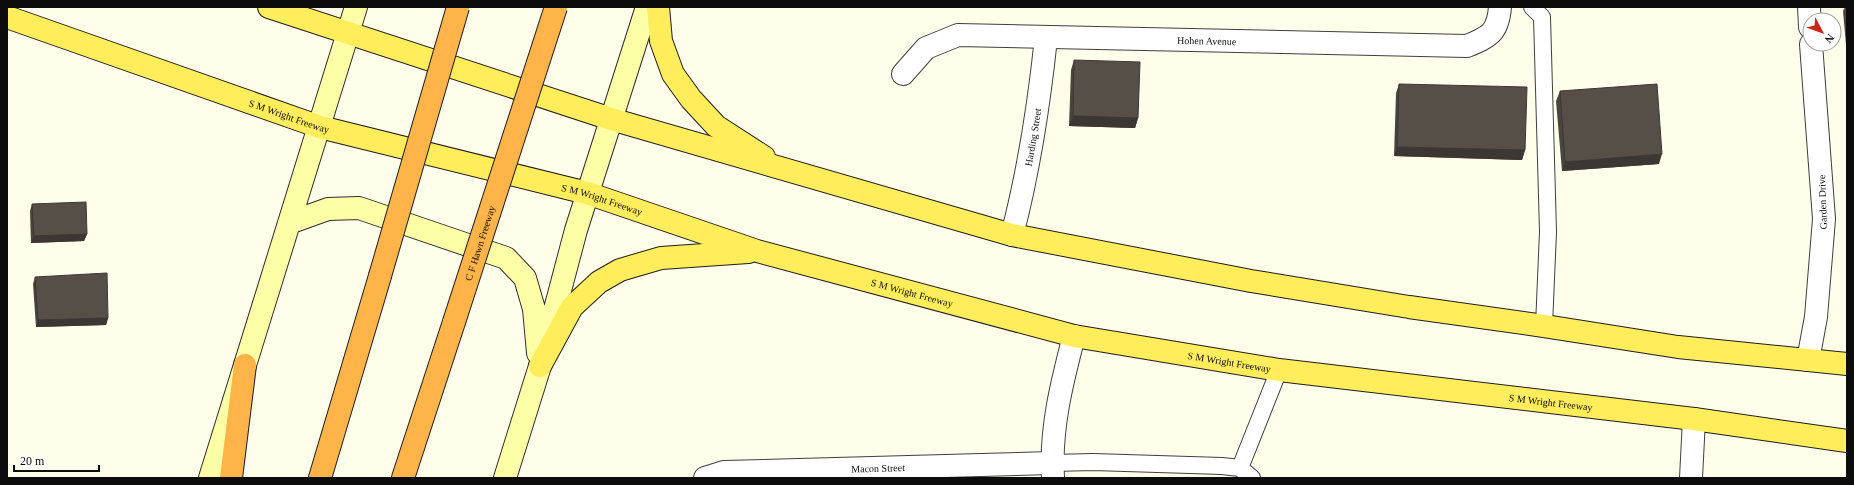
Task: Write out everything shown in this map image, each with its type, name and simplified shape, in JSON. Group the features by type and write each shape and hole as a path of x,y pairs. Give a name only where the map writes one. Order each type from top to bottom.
{"highway":[{"path":"320,478 458,7"},
{"name":"C F Hawn Freeway","path":"403,478 556,7"},
{"path":"231,478 245,365"}],"main road":[{"path":"269,7 611,119 1012,235 1251,281 1409,307 1678,347 1847,364"},
{"path":"210,478 356,7"},
{"path":"505,478 540,366 587,193 647,7"},
{"path":"658,7 661,41 673,74 691,99 716,126 784,170"},
{"name":"S M Wright Freeway","path":"7,17 320,127 587,193 757,251 1074,336 1279,370 1694,420 1847,441"},
{"path":"289,223 328,208 359,208 506,258 525,278 534,309 540,366"},
{"path":"540,366 572,307 599,282 620,270 661,258 757,251"}],"street":[{"name":"Hohen Avenue","path":"903,74 926,48 958,35 1467,46 1488,38 1499,19 1500,7"},
{"name":"Harding Street","path":"1012,235 1028,168 1040,96 1046,38"},
{"name":"Garden Drive","path":"1808,360 1816,318 1824,219 1812,52"},
{"path":"1053,471 1052,442 1059,396 1074,336"},
{"path":"1691,478 1694,420"},
{"name":"Macon Street","path":"704,478 724,472 1053,471"}],"lane":[{"path":"1532,7 1542,18 1548,232 1544,326"},
{"path":"1240,468 1279,370"},
{"path":"1053,471 1093,462 1240,468 1252,478"}],"building":[{"path":"1074,60 1140,62 1138,118 1073,116"},
{"path":"1399,84 1527,87 1525,150 1397,147"},
{"path":"1657,84 1662,154 1565,162 1560,91"},
{"path":"86,202 87,234 34,236 32,204"},
{"path":"107,273 108,318 38,320 35,277"}]}
